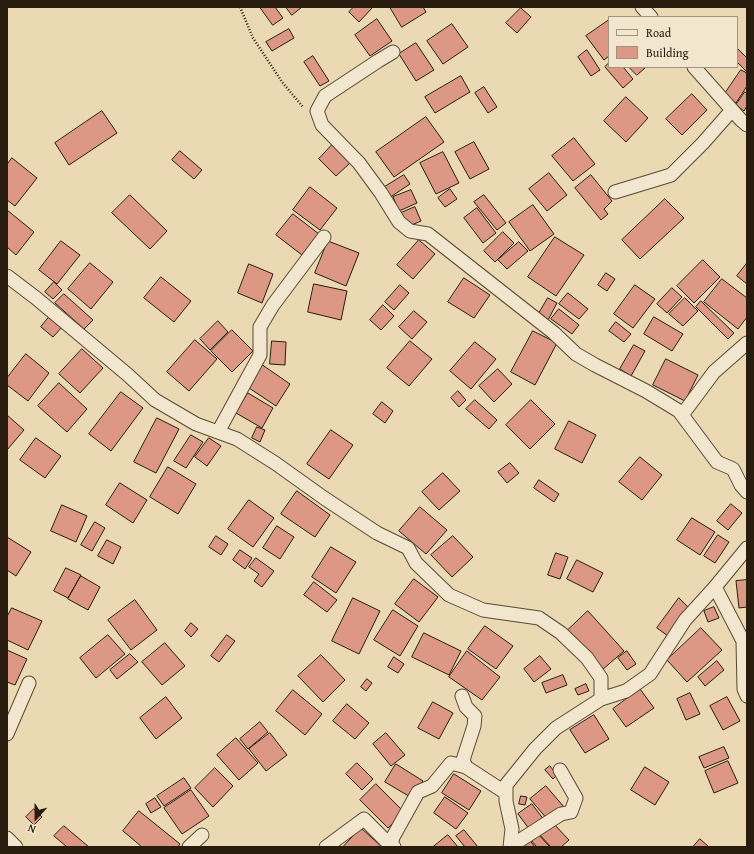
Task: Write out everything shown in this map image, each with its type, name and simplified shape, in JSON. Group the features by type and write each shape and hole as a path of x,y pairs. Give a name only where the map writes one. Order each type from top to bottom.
{"street":[{"path":"642,7 649,16"},
{"path":"393,52 372,64 325,96 317,111 322,125 359,163 381,193 398,222 410,231 428,234 554,333 576,354 646,391 679,411 717,462 733,469 747,492"},
{"path":"695,68 747,125"},
{"path":"615,192 671,175 703,143 732,110"},
{"path":"218,432 260,355 260,327 273,305 324,238"},
{"path":"7,276 48,307 156,400 196,424 237,439 275,463 377,533 408,548 416,563 449,595 483,610 539,618 561,633 587,658 601,678 601,699"},
{"path":"682,415 714,372 747,343"},
{"path":"510,847 512,828 506,801 506,785 535,749 556,728 601,699 626,691 650,674 685,620 747,548"},
{"path":"715,587 743,641 744,689 747,696"},
{"path":"7,734 29,683"},
{"path":"462,696 466,707 475,716 474,726 463,760 466,767"},
{"path":"393,847 393,837 418,792 432,786 451,763 466,767 506,793"},
{"path":"510,847 561,814 571,812 576,798 560,770"},
{"path":"326,847 364,819 393,847"},
{"path":"188,847 202,835"},
{"path":"7,838 16,847"}],"path":[{"path":"240,7 254,38 282,82 303,107 317,111"}],"building":[{"path":"260,7 275,7 283,18 273,25"},
{"path":"286,7 302,7 292,15"},
{"path":"354,7 373,7 359,22 349,12"},
{"path":"390,7 423,7 426,12 402,27"},
{"path":"521,8 531,17 517,33 506,23"},
{"path":"377,19 392,41 370,56 355,35"},
{"path":"608,21 608,57 604,60 586,36"},
{"path":"452,24 468,47 443,64 427,41"},
{"path":"289,29 294,38 272,51 266,42"},
{"path":"416,43 434,70 416,81 399,54"},
{"path":"738,49 747,58 747,72 738,63"},
{"path":"587,50 600,70 591,76 578,57"},
{"path":"313,56 329,81 320,86 304,62"},
{"path":"608,64 608,68 624,68 633,79 623,88 605,67"},
{"path":"630,68 645,68 637,75"},
{"path":"741,70 747,73 747,86 736,103 724,95"},
{"path":"461,76 470,92 435,113 425,97"},
{"path":"484,87 497,107 488,113 475,93"},
{"path":"745,92 747,94 747,106 744,111 736,105"},
{"path":"692,94 707,110 682,135 666,119"},
{"path":"626,97 648,118 626,142 604,121"},
{"path":"102,111 117,133 69,165 55,143"},
{"path":"426,117 444,142 394,177 376,152"},
{"path":"574,138 595,164 573,181 552,156"},
{"path":"474,142 489,169 470,179 455,152"},
{"path":"332,145 350,163 336,176 319,159"},
{"path":"180,151 202,170 194,179 172,160"},
{"path":"443,152 459,183 436,194 420,163"},
{"path":"12,158 37,178 15,206 7,200 7,165"},
{"path":"549,173 567,195 547,211 529,189"},
{"path":"404,175 410,184 389,198 383,188"},
{"path":"591,175 612,201 604,209 608,214 601,220 575,188"},
{"path":"310,187 337,208 320,230 293,210"},
{"path":"450,189 457,199 445,207 438,198"},
{"path":"411,190 417,203 399,211 393,197"},
{"path":"130,195 167,231 150,249 112,213"},
{"path":"484,195 506,223 497,230 474,202"},
{"path":"665,199 684,218 640,259 622,240"},
{"path":"533,205 554,234 530,251 509,222"},
{"path":"415,207 421,221 407,227 401,213"},
{"path":"477,208 496,233 483,243 464,218"},
{"path":"7,210 34,232 16,255 7,247"},
{"path":"293,214 319,234 302,255 276,235"},
{"path":"503,232 514,243 495,262 484,251"},
{"path":"555,237 584,255 556,296 528,277"},
{"path":"419,240 435,254 413,279 397,265"},
{"path":"61,241 80,255 57,284 39,270"},
{"path":"328,241 359,253 346,286 315,273"},
{"path":"519,242 528,251 507,269 498,260"},
{"path":"703,260 720,277 694,303 677,286"},
{"path":"90,263 113,282 91,309 68,289"},
{"path":"747,263 747,284 737,276"},
{"path":"249,264 273,274 262,303 238,293"},
{"path":"606,273 615,279 607,291 598,285"},
{"path":"161,277 191,301 174,322 144,298"},
{"path":"464,278 490,295 474,318 448,302"},
{"path":"722,279 747,298 747,317 738,329 704,302"},
{"path":"54,282 62,290 53,299 45,292"},
{"path":"314,284 347,291 341,320 308,312"},
{"path":"400,285 409,293 394,310 385,302"},
{"path":"635,285 655,299 633,328 614,314"},
{"path":"672,288 682,297 667,313 657,304"},
{"path":"568,293 588,309 579,319 559,304"},
{"path":"64,294 93,320 84,329 55,303"},
{"path":"548,298 557,303 548,320 538,315"},
{"path":"685,298 698,311 683,326 669,314"},
{"path":"701,301 734,333 728,339 696,307"},
{"path":"383,305 394,316 381,330 370,320"},
{"path":"559,309 579,325 572,334 551,319"},
{"path":"414,311 427,322 412,339 399,327"},
{"path":"49,317 62,327 53,337 41,327"},
{"path":"654,317 683,334 672,351 644,334"},
{"path":"218,321 228,332 210,350 200,339"},
{"path":"616,322 631,334 624,342 609,331"},
{"path":"232,330 253,351 232,372 211,351"},
{"path":"533,331 557,343 535,385 511,372"},
{"path":"195,340 217,359 189,391 167,372"},
{"path":"272,341 286,342 285,365 270,364"},
{"path":"410,341 432,359 409,386 387,368"},
{"path":"475,342 496,359 471,389 450,371"},
{"path":"634,345 645,351 631,376 620,369"},
{"path":"82,349 103,368 80,393 59,374"},
{"path":"26,354 49,373 28,401 7,385 7,378"},
{"path":"666,359 698,375 685,401 653,385"},
{"path":"261,364 290,384 276,406 246,386"},
{"path":"498,369 512,384 494,402 479,386"},
{"path":"59,383 87,409 67,432 38,406"},
{"path":"458,391 466,400 459,407 451,398"},
{"path":"121,392 143,408 111,451 89,434"},
{"path":"248,393 273,408 262,428 236,413"},
{"path":"475,400 497,420 489,429 466,409"},
{"path":"531,400 555,424 530,449 506,425"},
{"path":"382,402 393,411 385,423 373,414"},
{"path":"7,415 24,430 7,450"},
{"path":"157,418 179,429 156,473 134,462"},
{"path":"569,421 596,435 582,463 555,449"},
{"path":"257,427 265,430 260,442 252,438"},
{"path":"331,430 353,445 329,479 307,464"},
{"path":"191,435 203,442 186,468 174,461"},
{"path":"36,438 61,456 45,478 20,460"},
{"path":"209,438 221,446 207,466 195,457"},
{"path":"640,457 662,475 642,500 619,482"},
{"path":"510,463 519,473 507,483 498,472"},
{"path":"168,467 196,484 178,514 150,497"},
{"path":"443,473 460,491 439,510 422,492"},
{"path":"539,480 559,494 554,502 534,488"},
{"path":"120,483 147,500 133,523 106,505"},
{"path":"297,491 330,515 315,537 281,514"},
{"path":"249,500 274,518 253,547 228,529"},
{"path":"731,504 742,513 728,530 717,521"},
{"path":"62,505 87,516 76,542 51,531"},
{"path":"420,507 447,530 426,554 399,531"},
{"path":"692,518 715,532 700,555 677,540"},
{"path":"95,522 105,528 92,551 81,545"},
{"path":"277,526 294,537 280,559 263,548"},
{"path":"718,535 729,542 715,563 704,556"},
{"path":"216,536 228,544 221,555 209,547"},
{"path":"453,536 473,557 452,577 431,555"},
{"path":"7,537 31,552 16,576 7,570"},
{"path":"107,540 121,547 113,564 98,556"},
{"path":"331,547 356,562 336,593 312,577"},
{"path":"240,550 252,558 245,569 233,560"},
{"path":"556,553 568,557 560,579 548,575"},
{"path":"256,558 274,571 262,587 254,581 259,574 249,567"},
{"path":"577,560 603,573 593,592 567,579"},
{"path":"66,568 81,575 68,598 54,591"},
{"path":"81,576 100,587 88,610 68,599"},
{"path":"414,579 438,597 419,622 395,604"},
{"path":"747,580 747,607 739,608 736,581"},
{"path":"314,582 337,600 327,612 304,595"},
{"path":"353,598 380,611 359,654 332,641"},
{"path":"679,598 688,607 668,636 657,628"},
{"path":"135,600 157,630 131,650 108,620"},
{"path":"714,607 719,618 708,622 704,611"},
{"path":"12,608 42,621 28,650 7,640 7,617"},
{"path":"393,610 418,626 400,656 374,640"},
{"path":"588,611 624,651 602,670 567,631"},
{"path":"191,623 198,629 191,637 185,631"},
{"path":"485,626 513,646 496,669 468,649"},
{"path":"701,628 722,650 687,682 667,660"},
{"path":"424,633 461,651 449,675 412,657"},
{"path":"108,635 125,654 96,678 80,658"},
{"path":"227,635 235,641 219,662 211,656"},
{"path":"165,643 185,666 162,685 142,662"},
{"path":"7,650 27,659 15,685 7,682"},
{"path":"467,651 500,677 482,700 449,677"},
{"path":"627,651 636,664 627,670 618,658"},
{"path":"130,654 138,662 117,679 110,670"},
{"path":"321,655 345,680 323,702 298,676"},
{"path":"540,656 551,669 534,682 524,669"},
{"path":"394,657 404,664 398,673 388,667"},
{"path":"717,661 724,670 705,686 698,677"},
{"path":"563,675 567,685 546,693 542,683"},
{"path":"367,679 372,683 366,691 361,687"},
{"path":"586,684 589,691 578,695 575,689"},
{"path":"640,689 654,708 626,727 613,709"},
{"path":"293,690 322,714 305,735 276,711"},
{"path":"690,693 700,714 686,720 677,699"},
{"path":"166,697 182,718 156,739 140,718"},
{"path":"727,697 740,721 723,730 710,706"},
{"path":"433,702 453,713 439,739 418,728"},
{"path":"347,704 369,723 355,739 333,721"},
{"path":"594,715 609,739 585,753 570,730"},
{"path":"260,722 268,732 248,749 240,739"},
{"path":"270,733 287,755 266,771 249,749"},
{"path":"386,733 405,755 391,766 373,744"},
{"path":"236,738 258,763 239,780 217,755"},
{"path":"724,747 729,758 704,768 699,757"},
{"path":"728,761 738,783 714,793 705,771"},
{"path":"357,763 373,779 362,790 346,774"},
{"path":"396,764 423,781 412,798 385,782"},
{"path":"550,766 557,775 553,779 545,770"},
{"path":"645,767 669,782 655,805 631,790"},
{"path":"215,768 233,786 213,807 195,788"},
{"path":"454,774 481,791 469,810 442,793"},
{"path":"184,778 191,788 164,806 157,796"},
{"path":"376,784 404,812 388,828 360,800"},
{"path":"546,786 564,807 548,820 530,799"},
{"path":"191,790 209,816 182,834 164,808"},
{"path":"521,796 527,797 525,805 519,804"},
{"path":"445,797 468,813 456,829 434,813"},
{"path":"155,798 161,807 151,813 146,804"},
{"path":"532,804 544,820 530,830 518,814"},
{"path":"34,809 42,817 34,825 26,817"},
{"path":"139,811 180,844 178,847 142,847 123,831"},
{"path":"552,822 569,840 561,847 551,847 539,834"},
{"path":"64,826 89,847 67,847 54,836"},
{"path":"361,828 382,847 343,847"},
{"path":"464,830 478,847 465,847 456,836"},
{"path":"537,833 550,847 537,847 530,839"},
{"path":"448,835 458,847 433,847"},
{"path":"528,838 535,847 516,847"},
{"path":"700,839 709,847 693,847"}]}
